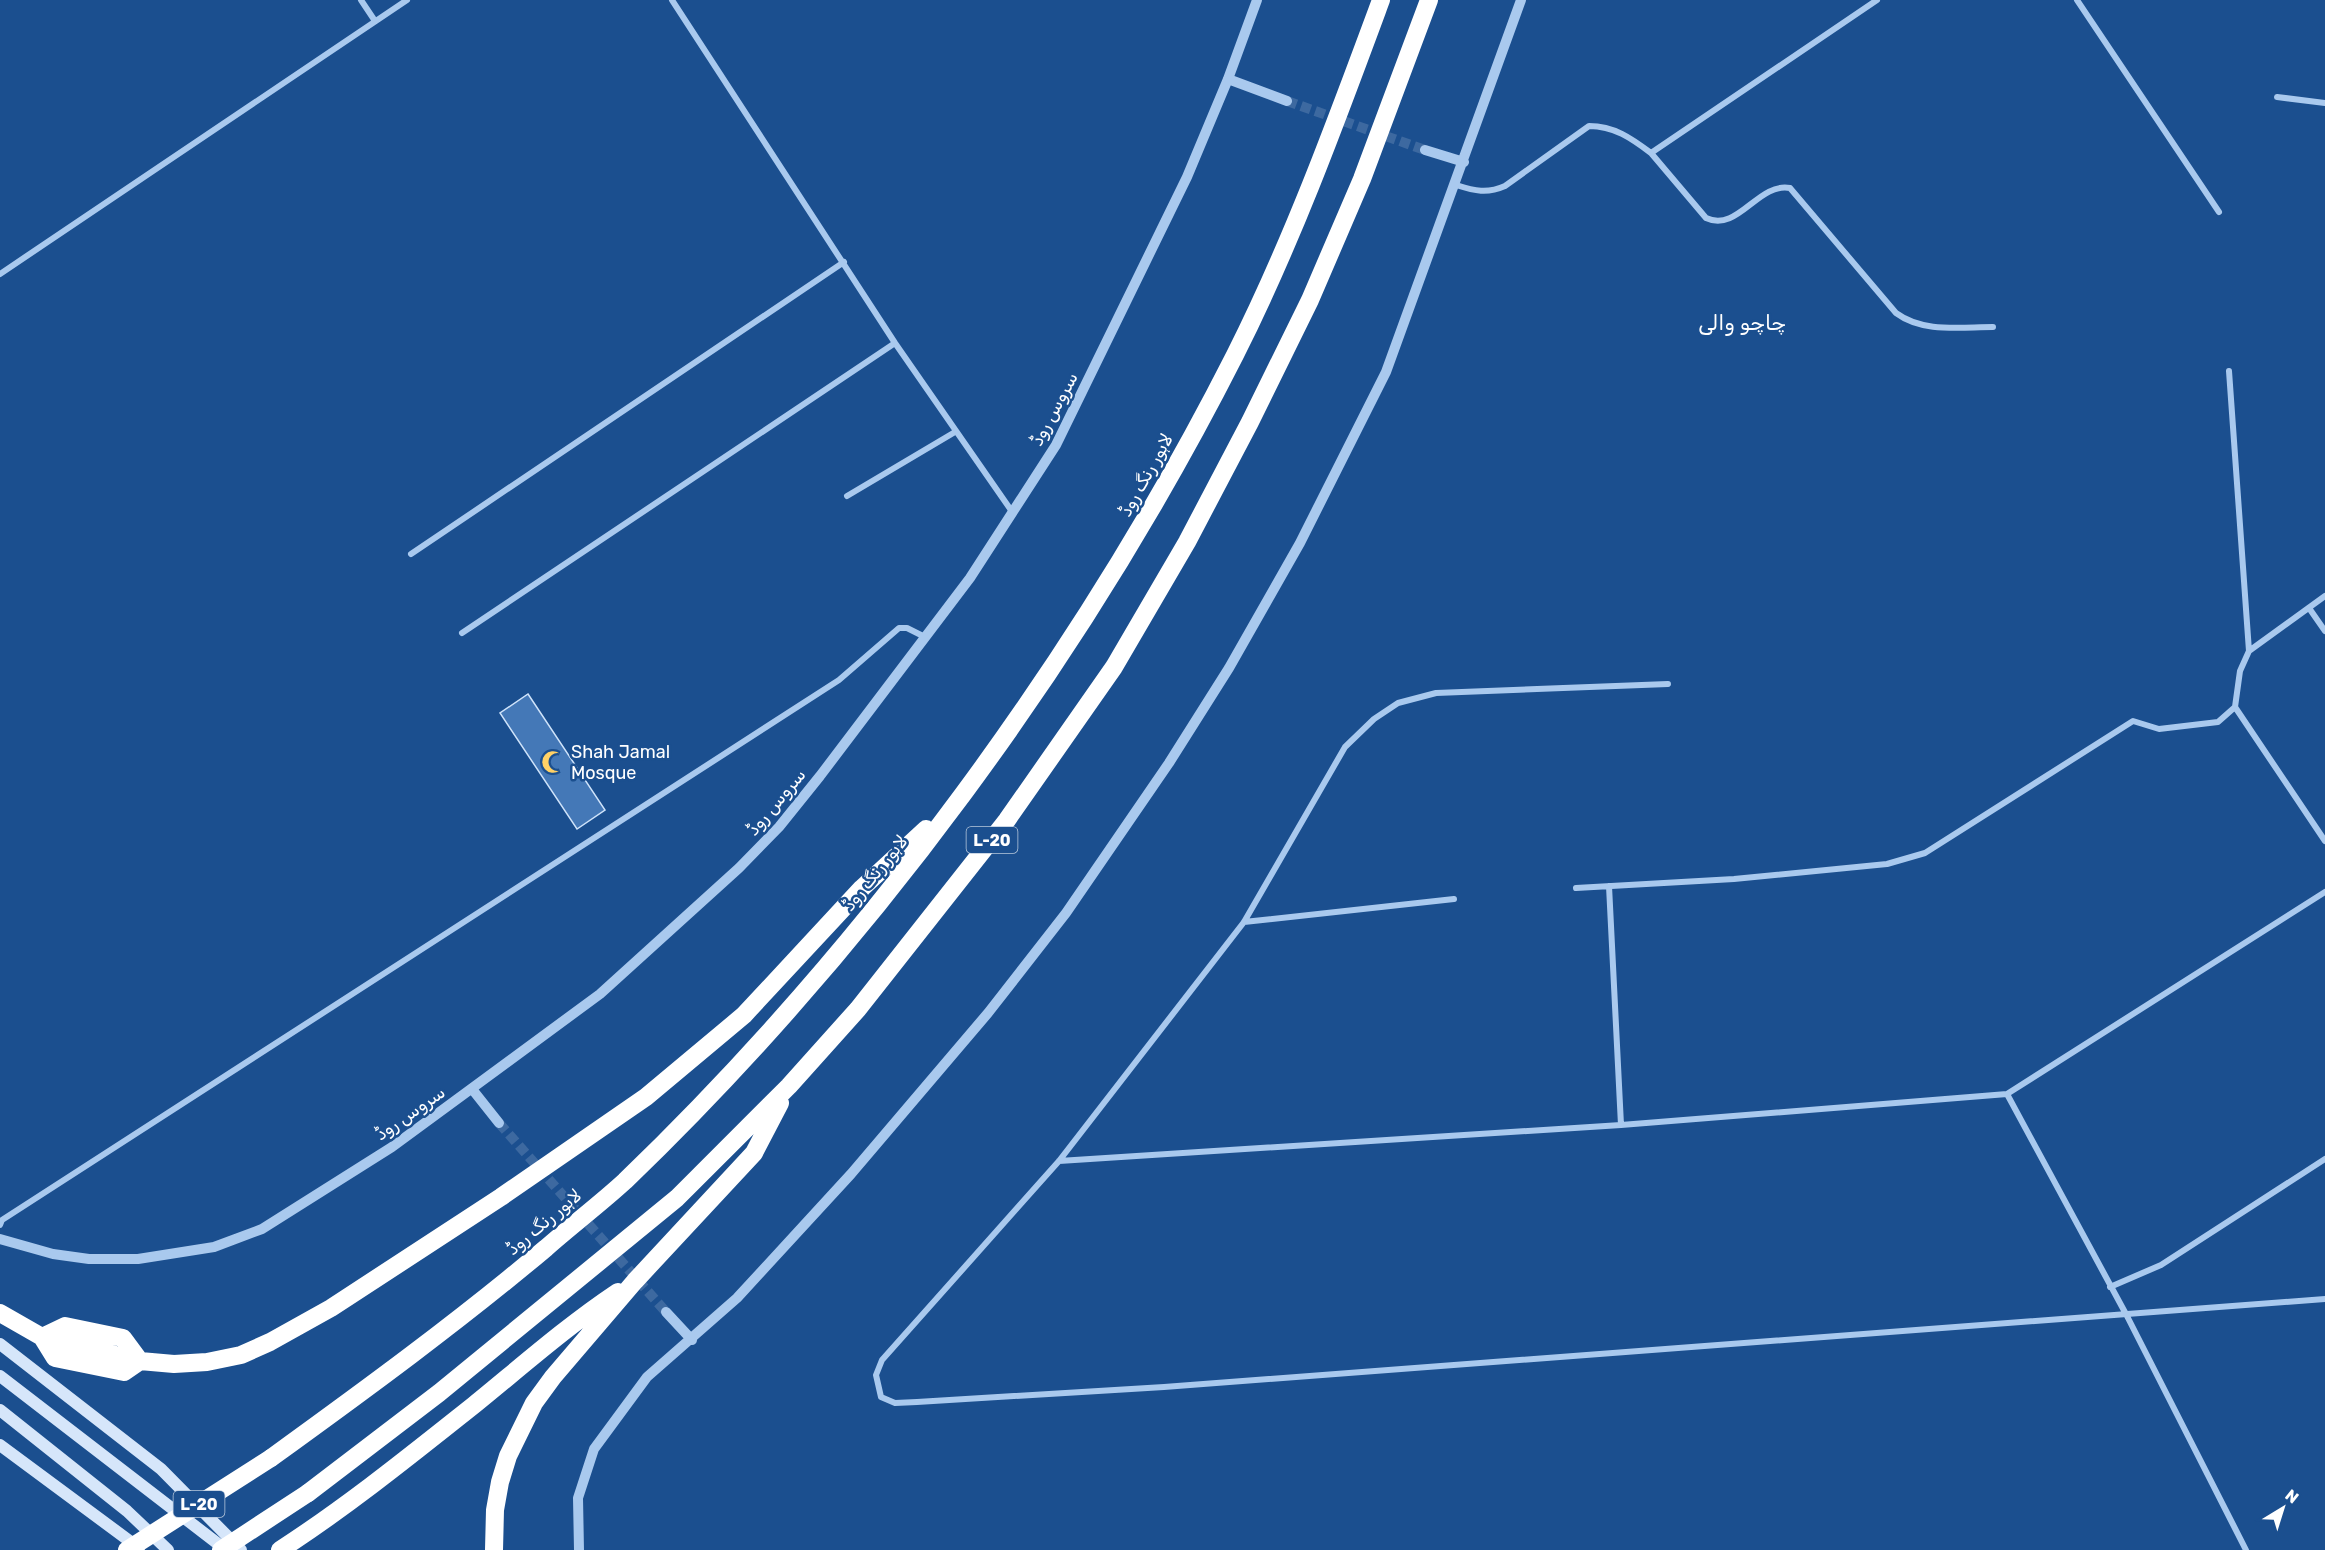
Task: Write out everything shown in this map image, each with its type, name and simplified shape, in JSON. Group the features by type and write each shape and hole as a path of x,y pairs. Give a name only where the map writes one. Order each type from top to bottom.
{"highway":[{"name":"لاہور رنگ روڈ","path":"127,1550 271,1458 391,1371 501,1286 622,1184 715,1089 904,873 1062,653 1142,526 1236,354 1321,157 1380,0"},
{"name":"L-20","path":"220,1550 308,1493 439,1393 677,1198 789,1086 858,1009 957,887 1047,765 1120,656 1187,542 1310,300 1362,179 1429,0"},
{"path":"0,1313 42,1337 140,1361 174,1364 207,1362 241,1355 270,1342 331,1308 520,1184 646,1097 744,1015 862,888 958,800"},
{"path":"494,1550 495,1510 500,1482 522,1425 553,1377 635,1281 754,1153 789,1086"},
{"path":"280,1550 324,1522 578,1320 635,1281"}],"main road":[{"path":"0,1344 161,1468 241,1550"},
{"path":"0,1376 226,1550"},
{"path":"0,1410 127,1511 168,1550"},
{"path":"0,1445 142,1550"}],"street":[{"path":"361,0 375,21"},
{"path":"0,274 407,0"},
{"path":"672,0 895,343 1013,513"},
{"name":"سروس روڈ","path":"0,1239 53,1254 116,1260 162,1257 214,1246 262,1229 392,1147 600,994 740,868 779,827 925,638 1013,513 1056,445 1148,261 1228,79 1257,0"},
{"path":"579,1550 579,1498 594,1449 647,1377 692,1340 737,1298 851,1174 981,1022 1066,913 1169,763 1229,668 1300,543 1358,432 1407,320 1521,0"},
{"path":"1651,153 1877,0"},
{"path":"2077,0 2219,212"},
{"path":"1228,79 1287,101"},
{"path":"2277,97 2325,103"},
{"path":"1456,185 1474,191 1490,192 1505,186 1589,126 1605,126 1621,132 1651,153 1706,218 1715,223 1726,221 1770,190 1781,186 1790,188 1896,313 1908,322 1922,326 1993,327"},
{"path":"1425,150 1464,162"},
{"path":"411,554 844,262"},
{"path":"462,633 895,343"},
{"path":"1576,888 1734,879 1887,864 1925,853 2133,721 2159,729 2218,722 2235,707 2240,671 2248,651 2229,371"},
{"path":"847,496 955,432"},
{"path":"2248,651 2325,596"},
{"path":"2309,608 2325,630"},
{"path":"0,1225 12,1214 839,680 899,628 907,628 925,638"},
{"path":"1668,684 1436,693 1398,703 1374,719 1345,747 1244,922 1059,1161 882,1360 876,1375 880,1397 895,1403 1164,1387 2127,1316 2325,1299"},
{"path":"2235,707 2325,841"},
{"path":"1608,886 1621,1125"},
{"path":"1059,1161 1621,1125 2007,1094 2325,892"},
{"path":"1244,922 1454,899"},
{"path":"472,1089 499,1123"},
{"path":"2007,1094 2127,1316 2246,1550"},
{"path":"2110,1287 2161,1265 2325,1159"},
{"path":"666,1312 692,1340"}],"building":[{"name":"Shah Jamal Mosque","path":"528,694 605,810 577,829 500,713"}],"tunnel":[{"path":"1287,101 1425,150"},
{"path":"499,1123 666,1312"}],"place":[{"name":"Shah Jamal Mosque","path":"553,762"}],"district":[{"name":"چاچو والی","path":"1742,322"}]}
